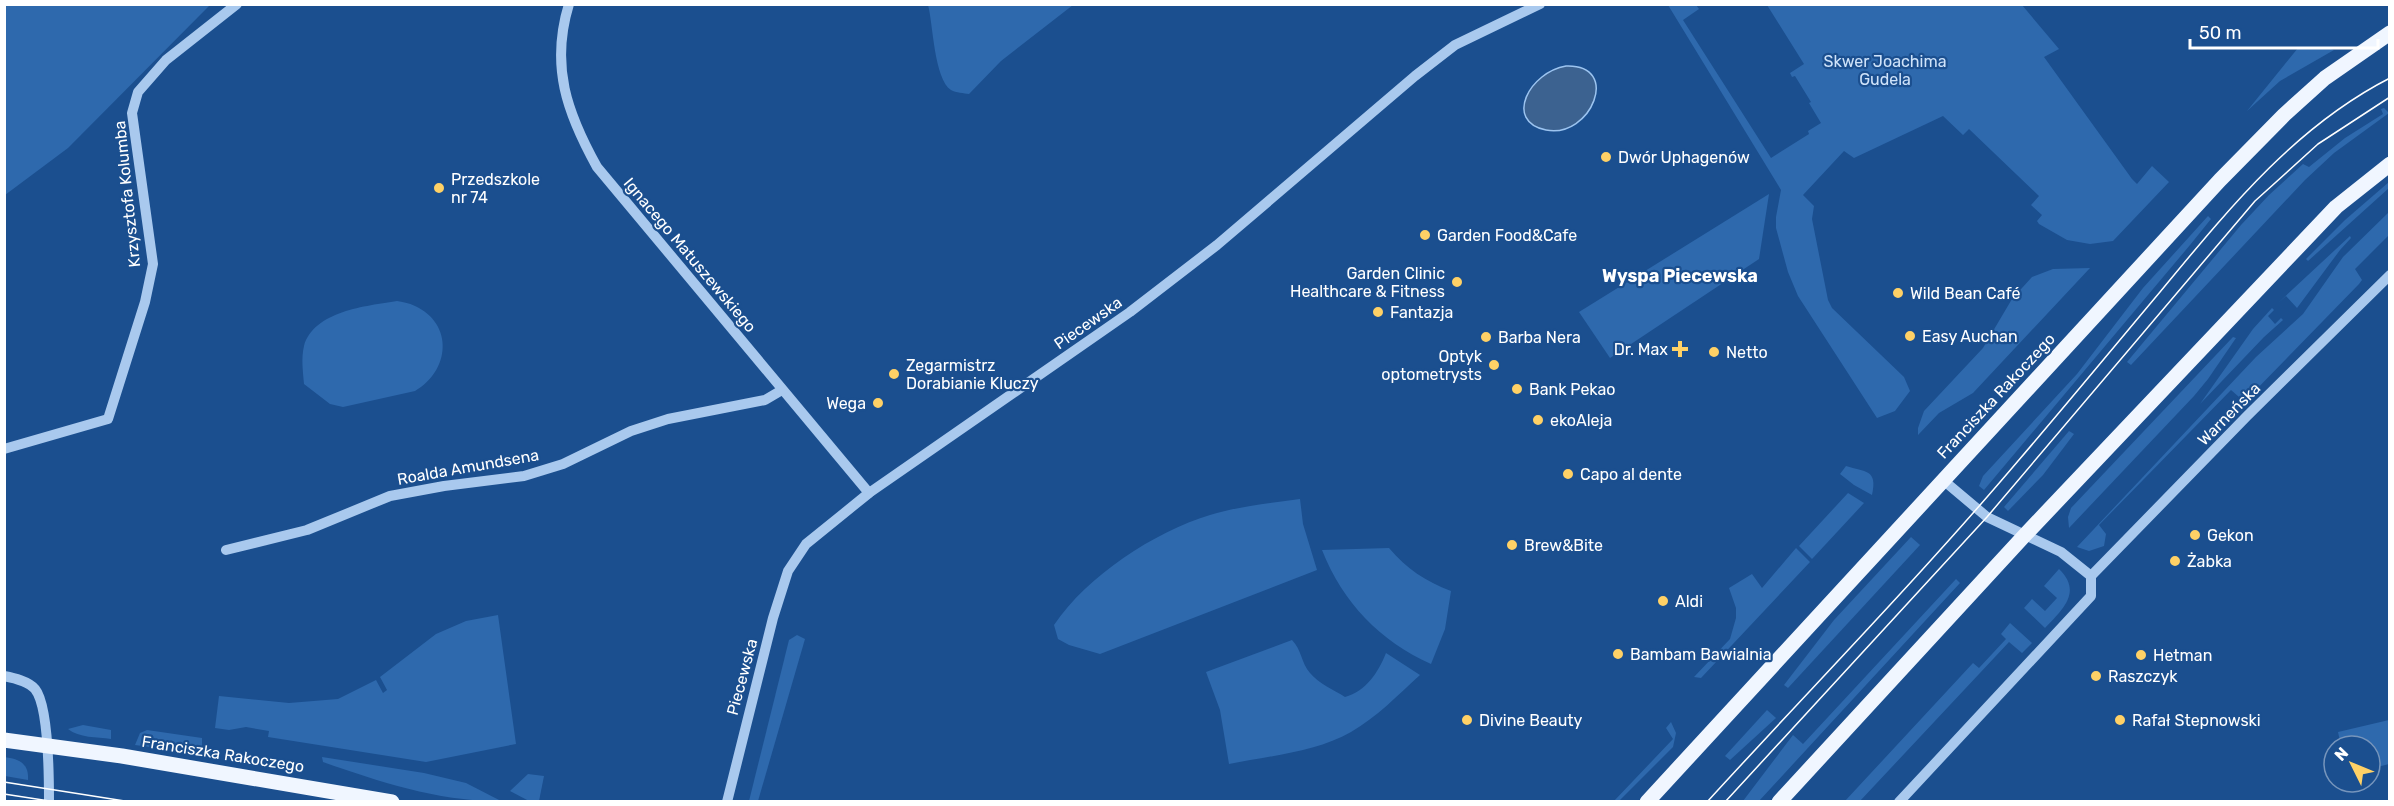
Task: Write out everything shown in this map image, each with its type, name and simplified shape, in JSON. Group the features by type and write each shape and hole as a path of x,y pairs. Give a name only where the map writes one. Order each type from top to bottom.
{"main road":[{"name":"Franciszka Rakoczego","path":"1647,801 2220,180 2284,115 2325,78 2390,33"},
{"path":"1779,801 2024,536 2336,207 2390,164"},
{"name":"Franciszka Rakoczego","path":"4,740 133,758 392,801"}],"street":[{"name":"Krzysztofa Kolumba","path":"4,448 108,419 145,302 153,264 132,113 138,92 166,60 237,4"},
{"name":"Ignacego Matuszewskiego","path":"569,4 564,21 561,58 563,85 569,112 597,167 869,493"},
{"name":"Piecewska","path":"726,801 755,684 788,571 807,544 869,493 1139,305 1217,245 1415,76 1455,45 1540,4"},
{"name":"Warneńska","path":"2091,576 2239,424 2390,275"},
{"name":"Roalda Amundsena","path":"226,550 307,530 390,496 444,486 524,476 563,464 631,431 668,419 765,400 782,390"},
{"path":"1899,801 2091,596 2091,576 2061,552 1987,517 1943,480"},
{"path":"4,676 34,687 39,696 48,746 50,801"}],"green space":[{"path":"5,4 210,5 68,148 5,195"},
{"path":"928,4 1073,5 1001,61 969,94 951,90 945,84 935,50"},
{"name":"Skwer Joachima Gudela","path":"1668,5 1696,5 1699,9 1683,20 1771,158 1809,134 1808,131 1821,123 1795,76 1792,77 1790,73 1804,64 1767,5 2022,5 2059,49 2044,57 2132,179 2137,184 2152,166 2169,182 2113,241 2090,244 2067,240 2039,224 2037,221 2042,215 2031,205 2039,196 1969,129 1963,135 1943,116 1854,158 1844,151 1803,195 1814,206 1812,219 1828,300 1832,308 1904,377 1910,391 1895,411 1877,418 1798,296 1788,272 1776,228 1781,190"},
{"path":"2324,47 2334,50 2280,81 2247,111 2298,48"},
{"path":"2384,108 2389,113 2334,153 2305,180 2131,365 2127,362 2241,225 2269,195 2303,164 2309,167 2345,138 2383,114 2381,109"},
{"path":"2389,182 2389,188 2308,261 2306,259 2345,220"},
{"path":"1769,194 1759,259 1610,358 1579,312"},
{"path":"2389,212 2389,235 2355,269 2362,280 2359,284 2248,398 2239,397 2231,390 2099,525 2106,534 2104,546 2089,551 2077,547 2256,357 2303,314 2343,257"},
{"path":"2208,216 2211,219 2190,245 1984,490 1979,486 1983,476 2077,374 2143,288"},
{"path":"2350,236 2351,238 2297,308 2286,296 2277,304"},
{"path":"2090,268 1973,393 1939,413 1918,435 1924,411 1983,348 2012,299 2032,277 2053,269"},
{"path":"397,301 413,305 428,314 436,324 441,336 443,348 441,360 427,382 415,391 343,407 330,404 304,384 302,360 304,346 318,325 343,312"},
{"path":"2272,308 2274,310 2268,316 2275,324 2281,318 2283,320 2200,404 2253,329"},
{"path":"2233,337 2236,338 2194,396 2069,528 2068,517 2071,508"},
{"path":"2069,431 2074,434 2043,475 2008,511 2004,507"},
{"path":"1846,466 1864,471 1871,476 1872,495 1840,474"},
{"path":"1848,493 1864,503 1812,559 1799,546"},
{"path":"1300,499 1303,524 1317,570 1100,654 1069,645 1058,639 1054,625 1068,607 1103,573 1145,544 1167,532 1210,515 1243,507"},
{"path":"1911,537 1920,545 1788,688 1784,685 1834,620"},
{"path":"1389,548 1417,574 1451,591 1445,629 1431,664 1395,644 1365,618 1341,587 1322,550"},
{"path":"1796,548 1810,562 1701,678 1694,677 1730,639 1736,618 1736,608 1729,588 1752,574 1762,588"},
{"path":"2059,569 2066,577 2070,593 2058,614 2045,628 2024,608 2032,599 2045,611 2057,598 2044,586"},
{"path":"1956,579 1960,583 1759,801 1743,801 1793,735 1803,744"},
{"path":"498,615 516,744 426,762 268,737 269,731 246,727 229,730 215,728 219,696 289,703 338,699 376,680 383,693 387,690 380,677 436,634 466,621"},
{"path":"2010,623 2032,643 2022,653 2009,642 1860,801 1845,801 1973,663 1979,668 2006,639 2001,634"},
{"path":"797,635 805,639 758,801 749,801 789,640"},
{"path":"1292,640 1313,677 1345,697 1365,686 1386,653 1420,675 1370,720 1337,739 1292,752 1229,764 1220,710 1206,672"},
{"path":"1767,710 1776,718 1730,760 1725,756"},
{"path":"2389,720 2389,764 2382,766 2382,734 2338,734 2338,732"},
{"path":"1671,722 1676,733 1673,747 1619,801 1614,801 1673,739 1666,728"},
{"path":"83,725 111,730 111,739 83,736 68,729"},
{"path":"147,730 202,738 202,746 165,749 135,745 140,733"},
{"path":"4,757 22,763 27,770 28,780 5,776"},
{"path":"322,757 424,773 466,783 501,801 455,798 410,789 323,762"},
{"path":"528,774 544,776 539,801 529,801 510,791"}],"shaded area":[{"path":"1566,66 1583,69 1593,76 1596,88 1594,101 1587,113 1576,124 1562,130 1546,130 1533,125 1526,117 1524,107 1526,97 1542,77"}],"tram line":[{"path":"1707,802 1980,505 2211,231 2264,173 2323,121 2355,98 2390,78"},
{"path":"1725,802 1987,517 2255,201 2318,144 2390,97"},
{"path":"4,782 131,802"},
{"path":"4,794 56,802"}],"place":[{"name":"Dwór Uphagenów","path":"1606,157"},
{"name":"Przedszkole nr 74","path":"439,188"},
{"name":"Garden Food&Cafe","path":"1425,235"},
{"name":"Garden Clinic Healthcare & Fitness","path":"1457,282"},
{"name":"Wild Bean Café","path":"1898,293"},
{"name":"Fantazja","path":"1378,312"},
{"name":"Easy Auchan","path":"1910,336"},
{"name":"Barba Nera","path":"1486,337"},
{"name":"Dr. Max","path":"1680,349"},
{"name":"Netto","path":"1714,352"},
{"name":"Optyk optometrysts","path":"1494,365"},
{"name":"Zegarmistrz Dorabianie Kluczy","path":"894,374"},
{"name":"Bank Pekao","path":"1517,389"},
{"name":"Wega","path":"878,403"},
{"name":"ekoAleja","path":"1538,420"},
{"name":"Capo al dente","path":"1568,474"},
{"name":"Gekon","path":"2195,535"},
{"name":"Brew&Bite","path":"1512,545"},
{"name":"Żabka","path":"2175,561"},
{"name":"Aldi","path":"1663,601"},
{"name":"Bambam Bawialnia","path":"1618,654"},
{"name":"Hetman","path":"2141,655"},
{"name":"Raszczyk","path":"2096,676"},
{"name":"Divine Beauty","path":"1467,720"},
{"name":"Rafał Stepnowski","path":"2120,720"}],"district":[{"name":"Wyspa Piecewska","path":"1680,276"}]}
